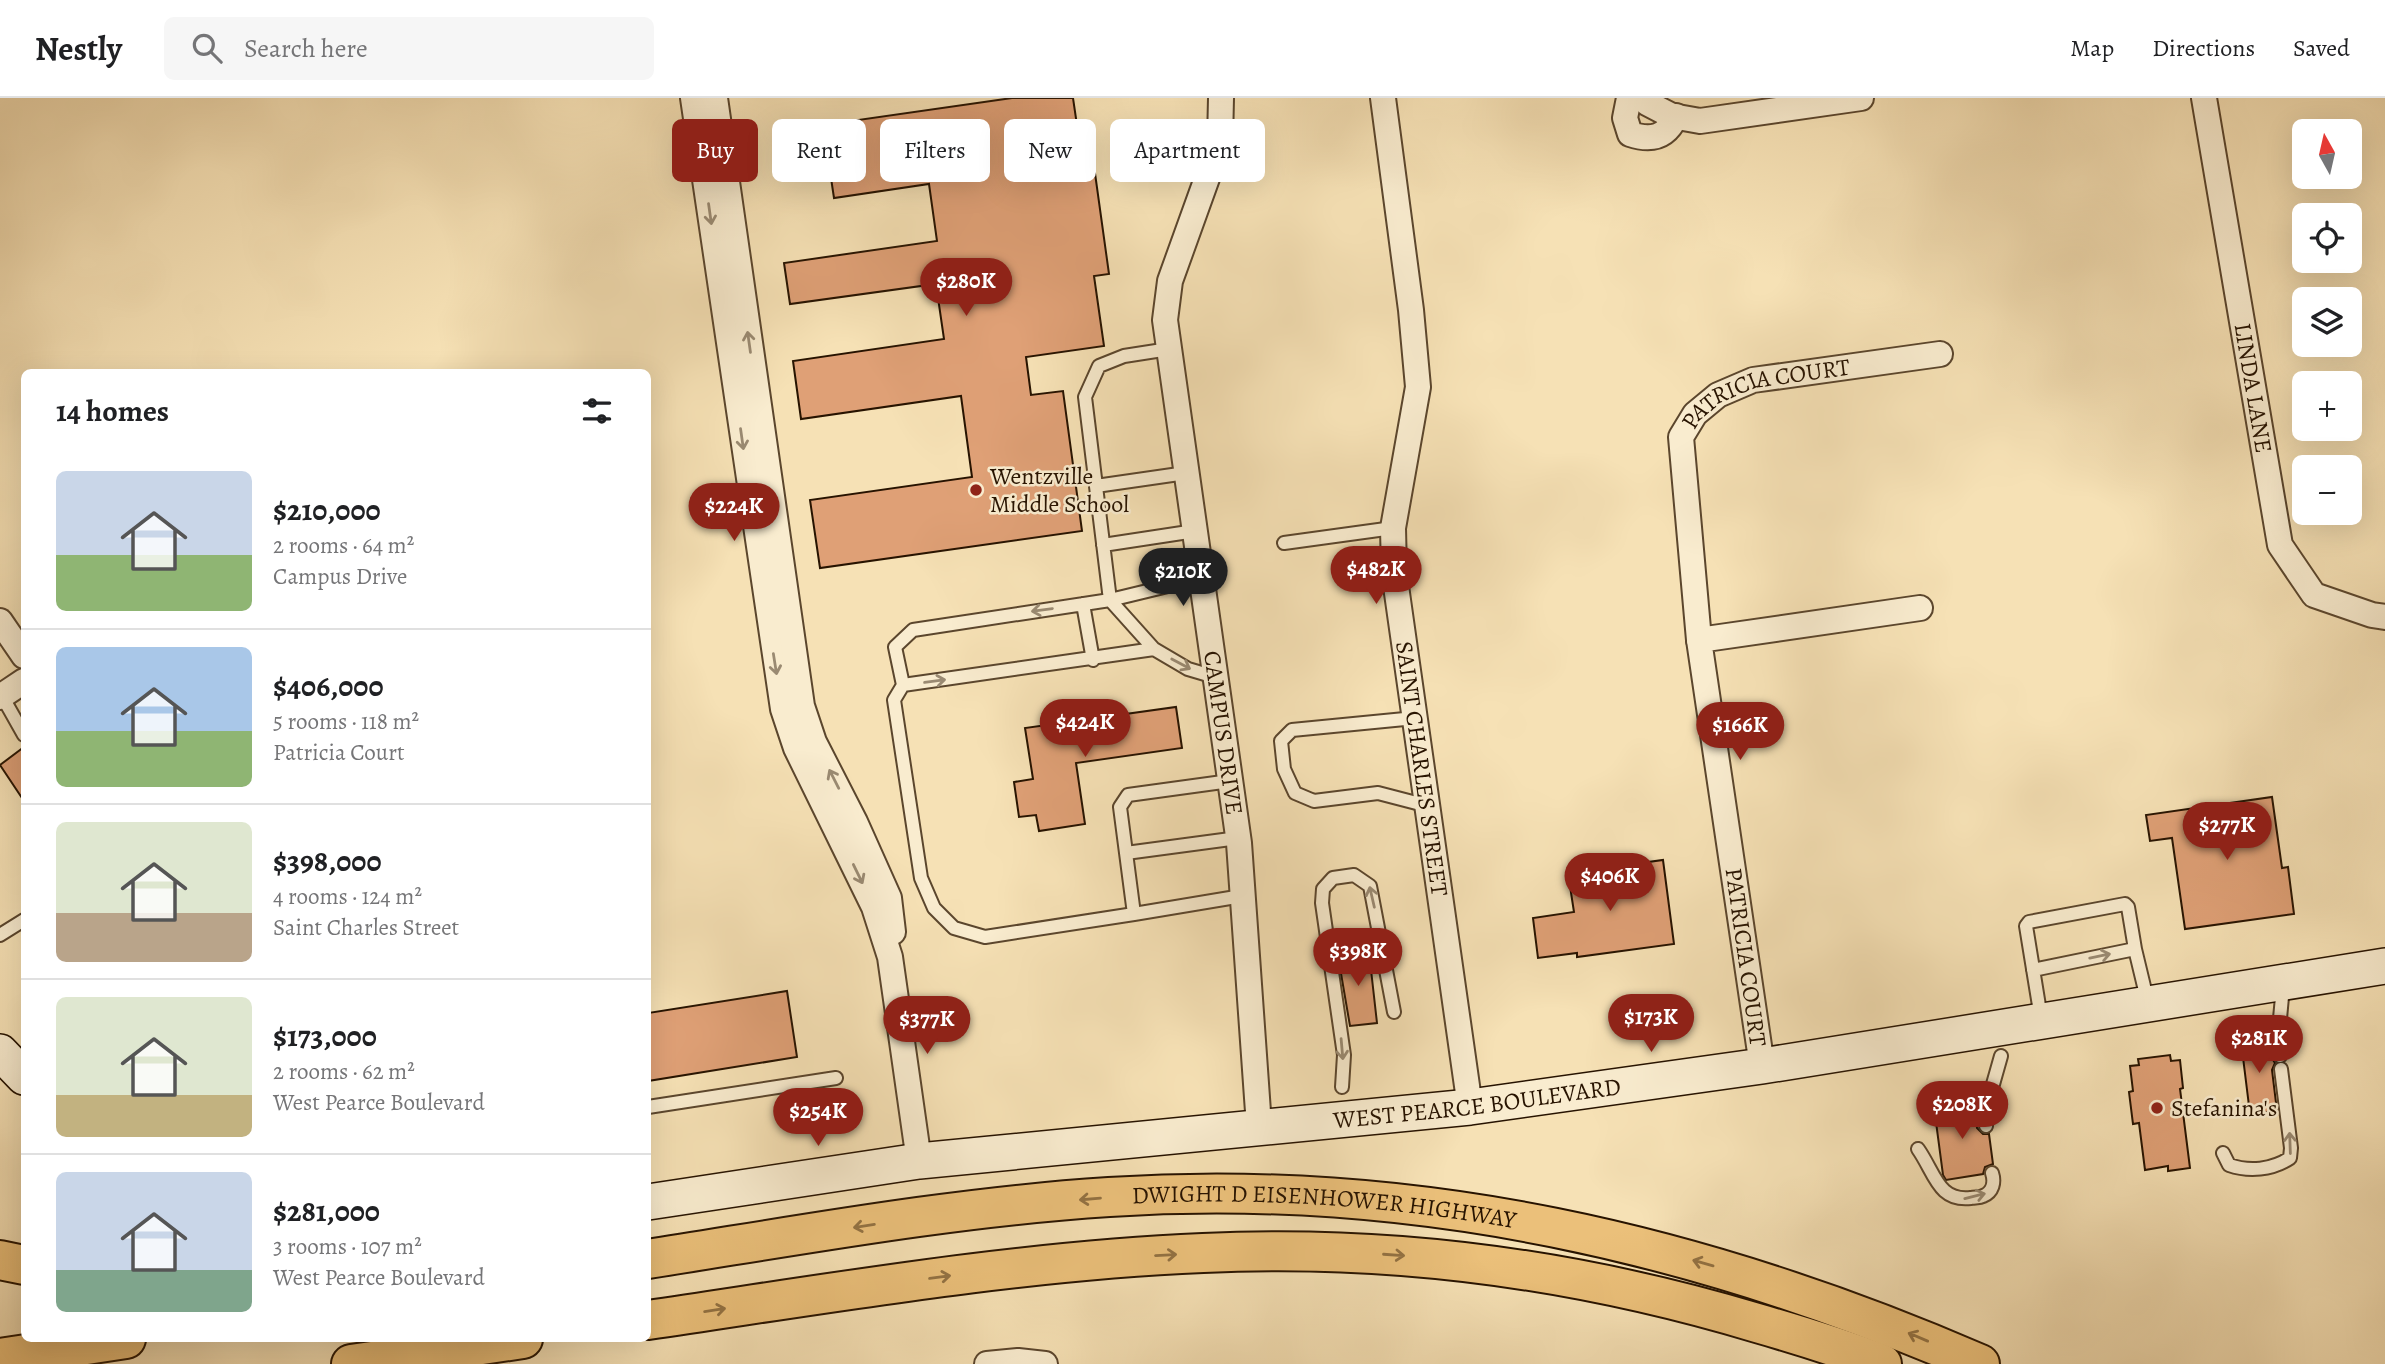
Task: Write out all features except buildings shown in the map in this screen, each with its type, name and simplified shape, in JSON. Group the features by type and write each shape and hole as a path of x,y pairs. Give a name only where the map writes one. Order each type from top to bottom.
{"highway":[{"name":"DWIGHT D EISENHOWER HIGHWAY","path":"651,1259 883,1223 1109,1197 1259,1194 1333,1197 1482,1214 1555,1226 1630,1243 1699,1261 1844,1308 1980,1364"},
{"name":"DWIGHT D EISENHOWER HIGHWAY","path":"651,1320 1019,1267 1206,1252 1357,1253 1446,1260 1580,1278 1655,1294 1727,1314 1882,1364"},
{"path":"0,1260 21,1264"},
{"path":"0,1358 106,1342"},
{"path":"351,1364 502,1342"}],"main road":[{"name":"WEST PEARCE BOULEVARD","path":"651,1199 919,1161 1470,1107 1762,1066 2385,966"},
{"path":"0,1052 21,1074"}],"street":[{"path":"693,98 783,709 796,748 889,898 894,928 890,957 919,1161"},
{"path":"715,98 802,706 846,827"},
{"name":"CAMPUS DRIVE","path":"1221,98 1220,142 1170,281 1165,320 1238,838 1259,1126"},
{"name":"SAINT CHARLES STREET","path":"1382,98 1411,310 1418,387 1393,528 1394,572 1470,1107"},
{"path":"1629,98 1625,118 1630,134 1646,139 1663,134 1676,116"},
{"path":"1643,98 1647,103 1676,116 1700,121 1861,98"},
{"name":"LINDA LANE","path":"2204,98 2280,545 2314,595 2385,617"},
{"name":"PATRICIA COURT","path":"1762,1066 1699,640 1681,437 1695,414 1718,395 1753,380 1940,354"},
{"path":"1699,640 1920,608"},
{"path":"0,621 21,652"},
{"path":"1,697 21,683"},
{"path":"987,1364 1018,1361 1045,1364"}],"lane":[{"path":"1169,349 1124,356 1099,366 1085,397 1110,600 1154,649 1188,669 1215,677"},
{"path":"1096,486 1186,473"},
{"path":"1284,543 1393,528"},
{"path":"1103,545 1195,531"},
{"path":"1201,578 1110,600 913,629 895,647 903,685 894,700 921,878 934,908 954,928 985,937 1242,896"},
{"path":"1083,604 1093,660"},
{"path":"903,685 1093,660 1154,649"},
{"path":"1,697 21,730"},
{"path":"1415,718 1292,730 1281,741 1284,769 1295,793 1314,801 1378,793 1427,806"},
{"path":"1134,914 1120,807 1128,795 1230,781"},
{"path":"1126,853 1238,838"},
{"path":"1342,1087 1344,1055 1322,903 1324,889 1333,878 1354,875 1370,886 1394,1012"},
{"path":"2041,1021 2026,926 2029,922 2124,904 2128,907 2148,1004"},
{"path":"0,935 21,922"},
{"path":"2033,970 2135,949"},
{"path":"2223,1153 2229,1165 2244,1170 2279,1165 2290,1158 2278,1040 2282,998"},
{"path":"1986,1126 1984,1116 2001,1056"},
{"path":"651,1107 836,1078"},
{"path":"1918,1149 1947,1195 1957,1200 1983,1196 1992,1188 1992,1173"}],"place":[{"name":"Wentzville Middle School","path":"976,490"},
{"name":"Stefanina's","path":"2157,1108"}]}
